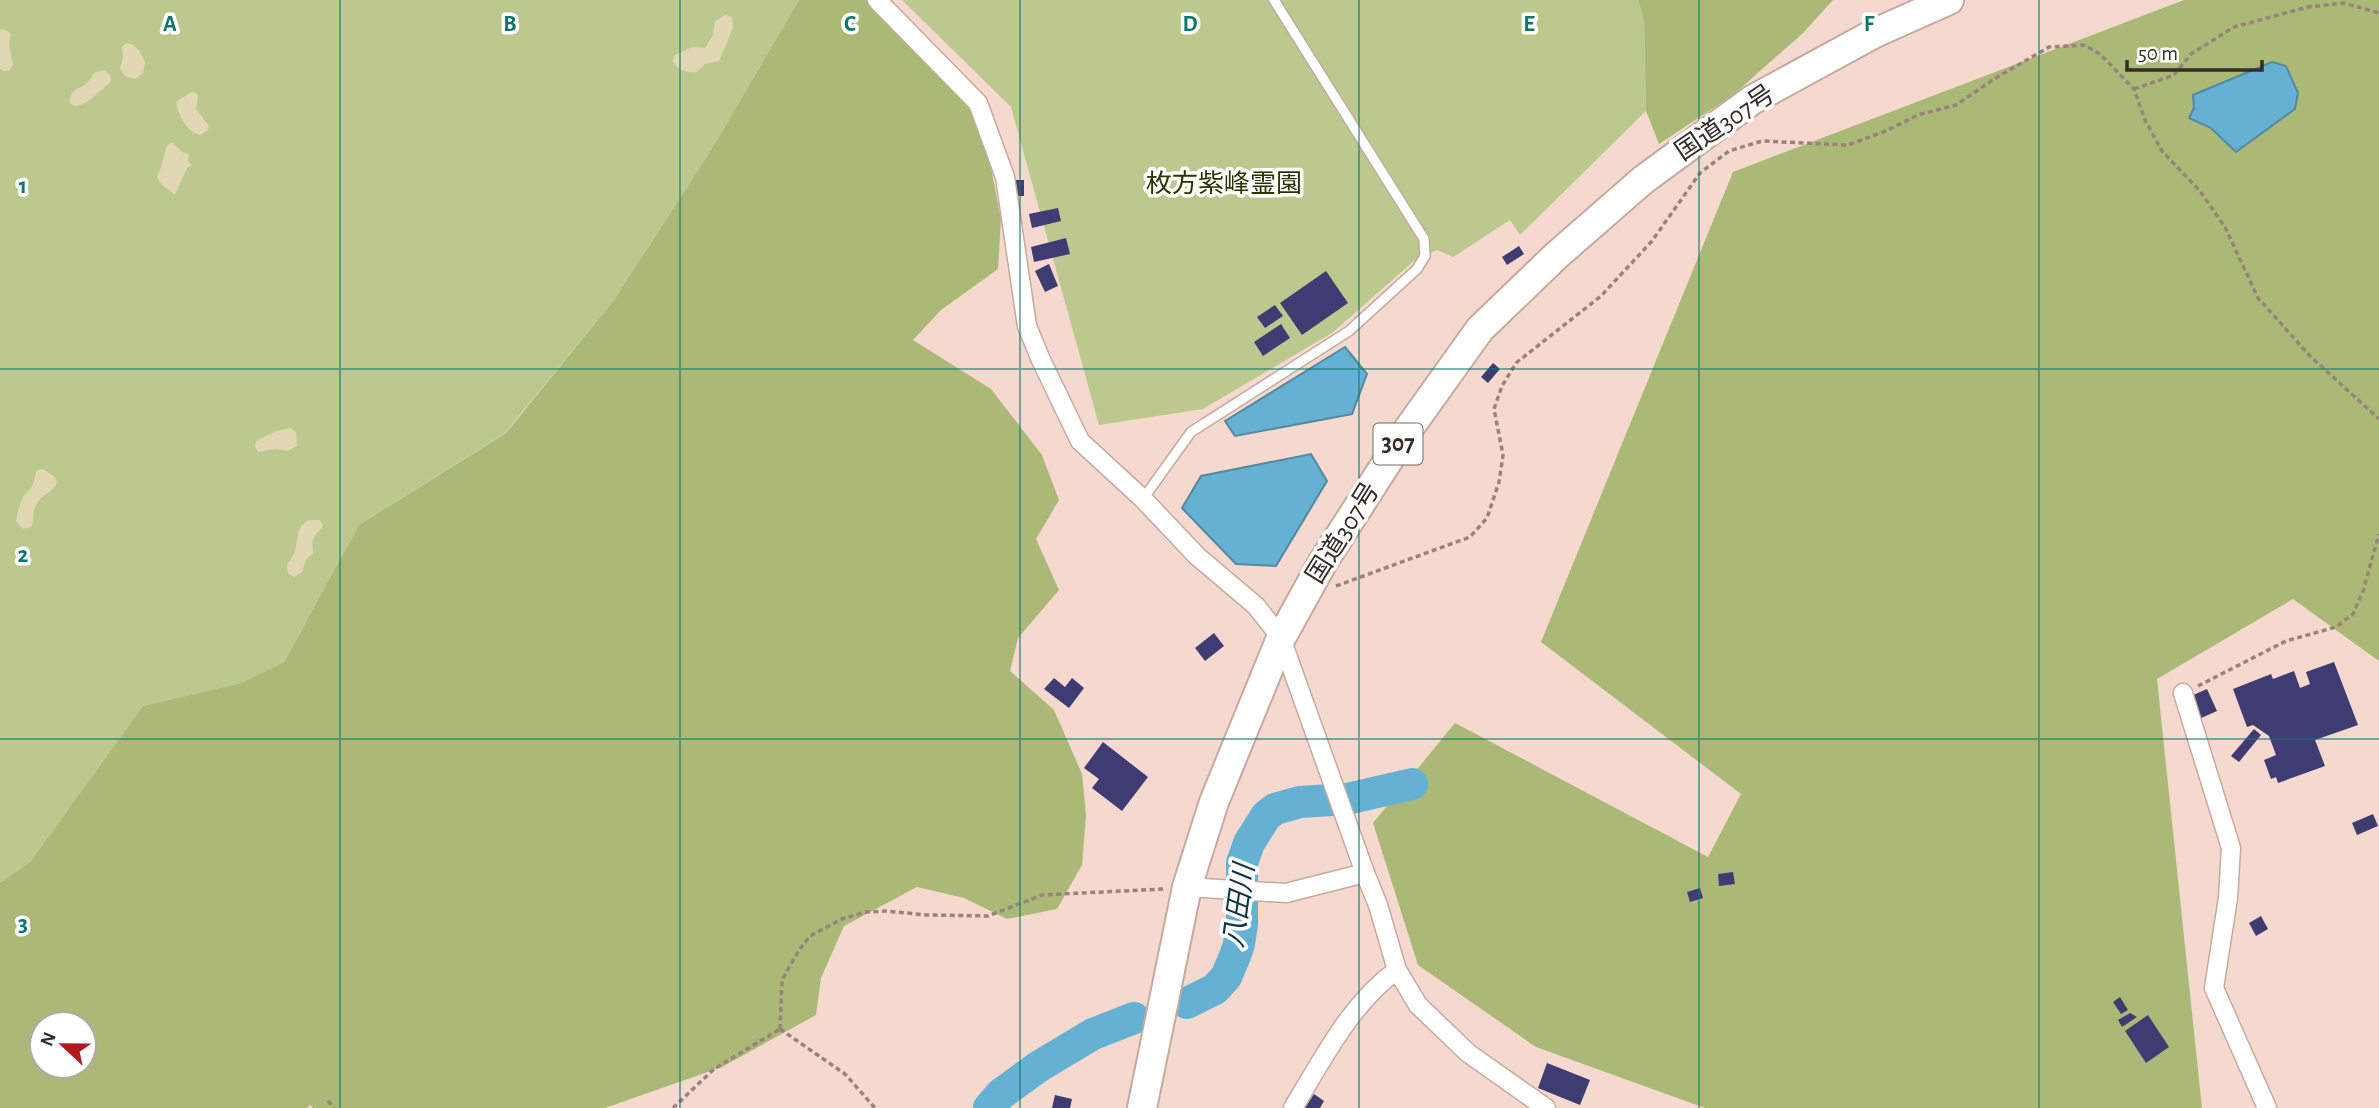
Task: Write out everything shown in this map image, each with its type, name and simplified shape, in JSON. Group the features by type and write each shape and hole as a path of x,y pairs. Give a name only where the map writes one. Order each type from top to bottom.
{"highway":[{"name":"国道307号","path":"1142,1108 1187,887 1214,803 1281,638 1322,562 1407,431 1480,328 1557,255 1643,180 1752,100 1875,33 1950,0"}],"street":[{"path":"877,0 978,103 1005,177 1027,326 1080,441 1143,499 1197,556 1256,607 1281,638 1378,905 1397,970 1418,1005 1468,1053 1546,1108"},
{"path":"2183,693 2231,848 2228,898 2214,988 2267,1108"},
{"path":"1187,887 1286,893 1365,873"},
{"path":"1293,1108 1350,1016 1381,982 1397,970"}],"lane":[{"path":"1143,499 1191,432 1349,331 1417,269 1425,256 1424,239 1274,0"}],"path":[{"path":"2134,89 2175,75 2191,54 2234,27 2308,7 2344,3 2379,13"},
{"path":"1304,597 1469,537 1487,517 1499,482 1503,455 1494,409 1502,386 1517,363 1601,296 1652,241 1700,173 1729,151 1762,141 1848,145 1886,131 1918,115 1956,105 2049,47 2084,45 2100,54 2134,89 2145,120 2162,151 2200,191 2225,227 2258,298 2309,356 2379,419"},
{"path":"2183,693 2286,641 2336,627 2353,614 2363,591 2379,534"},
{"path":"780,1029 782,980 810,936 842,919 866,912 886,911 988,916 1042,895 1187,887"},
{"path":"673,1108 714,1069 780,1029"},
{"path":"780,1029 845,1074 875,1108"},
{"path":"328,1101 334,1108"}],"green space":[{"path":"0,0 799,0 713,147 614,300 505,433 359,525 284,662 241,683 143,706 30,862 0,883"},
{"path":"799,0 867,0 891,20 983,125 1001,220 998,269 941,310 913,340 991,389 1042,455 1059,500 1036,539 1059,590 1018,638 1010,671 1054,710 1082,774 1086,815 1082,865 1057,909 1007,919 964,898 917,887 844,926 821,978 816,1015 722,1067 605,1108 313,1108 310,1105 307,1108 0,1108 0,883 30,862 143,706 241,683 284,662 359,525 506,433 614,300 713,147"},
{"name":"枚方紫峰霊園","path":"902,0 1638,0 1644,20 1646,111 1520,235 1510,220 1453,257 1437,250 1414,261 1332,333 1203,409 1099,425 1011,107"},
{"path":"1638,0 1833,0 1803,33 1733,95 1659,144 1646,111 1644,20"},
{"path":"2184,0 2379,0 2379,661 2293,599 2157,679 2202,1108 1705,1108 1536,1047 1418,965 1373,823 1455,723 1708,857 1741,794 1541,642 1733,172"}],"sand":[{"path":"725,15 732,17 733,28 719,61 705,64 697,72 680,69 673,61 675,55 692,47 705,48 713,35 715,21"},
{"path":"0,30 11,33 9,44 13,65 9,71 0,69"},
{"path":"126,43 136,47 145,63 143,73 135,79 125,76 120,68 122,47"},
{"path":"104,70 110,75 111,82 85,103 74,106 70,103 73,91 87,83 94,73"},
{"path":"190,93 198,95 196,109 209,126 208,130 200,135 187,127 177,107 176,102"},
{"path":"173,143 182,152 189,154 188,161 192,165 187,168 175,195 160,183 157,176 168,144"},
{"path":"291,428 296,432 297,446 288,451 275,449 258,452 256,441 276,431"},
{"path":"42,469 56,479 56,483 36,505 31,527 23,529 16,521 20,505 32,486 37,470"},
{"path":"310,520 320,520 323,526 314,538 313,553 306,560 302,572 294,577 288,573 287,566 300,529"}],"water":[{"path":"2272,62 2286,66 2298,93 2295,109 2236,152 2211,128 2189,118 2194,108 2193,95"},
{"path":"1345,347 1367,374 1352,414 1235,436 1225,421"},
{"path":"1311,454 1327,481 1276,566 1236,564 1182,508 1201,476"}],"building":[{"path":"1014,180 1024,180 1024,196 1014,196"},
{"path":"1058,208 1061,221 1032,228 1029,214"},
{"path":"1066,238 1070,254 1034,262 1031,247"},
{"path":"1519,246 1524,254 1507,265 1502,257"},
{"path":"1049,264 1058,286 1045,292 1035,271"},
{"path":"1326,271 1348,303 1302,335 1280,303"},
{"path":"1275,305 1283,316 1265,328 1257,317"},
{"path":"1281,324 1290,338 1263,356 1254,342"},
{"path":"1493,363 1500,369 1488,383 1481,377"},
{"path":"1214,633 1224,646 1205,661 1195,648"},
{"path":"2334,662 2358,725 2315,740 2325,766 2278,783 2276,777 2271,779 2264,760 2276,755 2269,736 2253,725 2247,727 2233,689 2271,674 2273,679 2294,671 2300,688 2310,684 2306,672"},
{"path":"1054,678 1065,687 1072,678 1084,688 1069,708 1044,689"},
{"path":"2207,689 2217,711 2201,718 2191,696"},
{"path":"2254,729 2261,735 2239,762 2231,756"},
{"path":"1103,742 1148,777 1122,811 1092,788 1099,779 1084,768"},
{"path":"2373,814 2378,826 2357,835 2352,823"},
{"path":"1733,872 1735,884 1719,886 1718,874"},
{"path":"1700,888 1703,898 1690,902 1687,892"},
{"path":"2261,916 2268,929 2256,936 2249,923"},
{"path":"2120,997 2128,1010 2121,1014 2113,1002"},
{"path":"2130,1013 2137,1017 2122,1027 2118,1020"},
{"path":"2148,1015 2169,1047 2146,1063 2125,1031"},
{"path":"1547,1063 1590,1080 1580,1105 1538,1088"},
{"path":"1314,1094 1324,1101 1320,1108 1305,1108"},
{"path":"1055,1095 1072,1099 1070,1108 1052,1108"}],"waterway":[{"name":"八田川","path":"1187,1003 1215,989 1226,977 1235,956 1242,924 1242,863 1249,843 1266,816 1275,809 1300,802 1347,799 1412,784"},
{"name":"八田川","path":"989,1108 1001,1094 1038,1067 1093,1034 1134,1018"}]}
